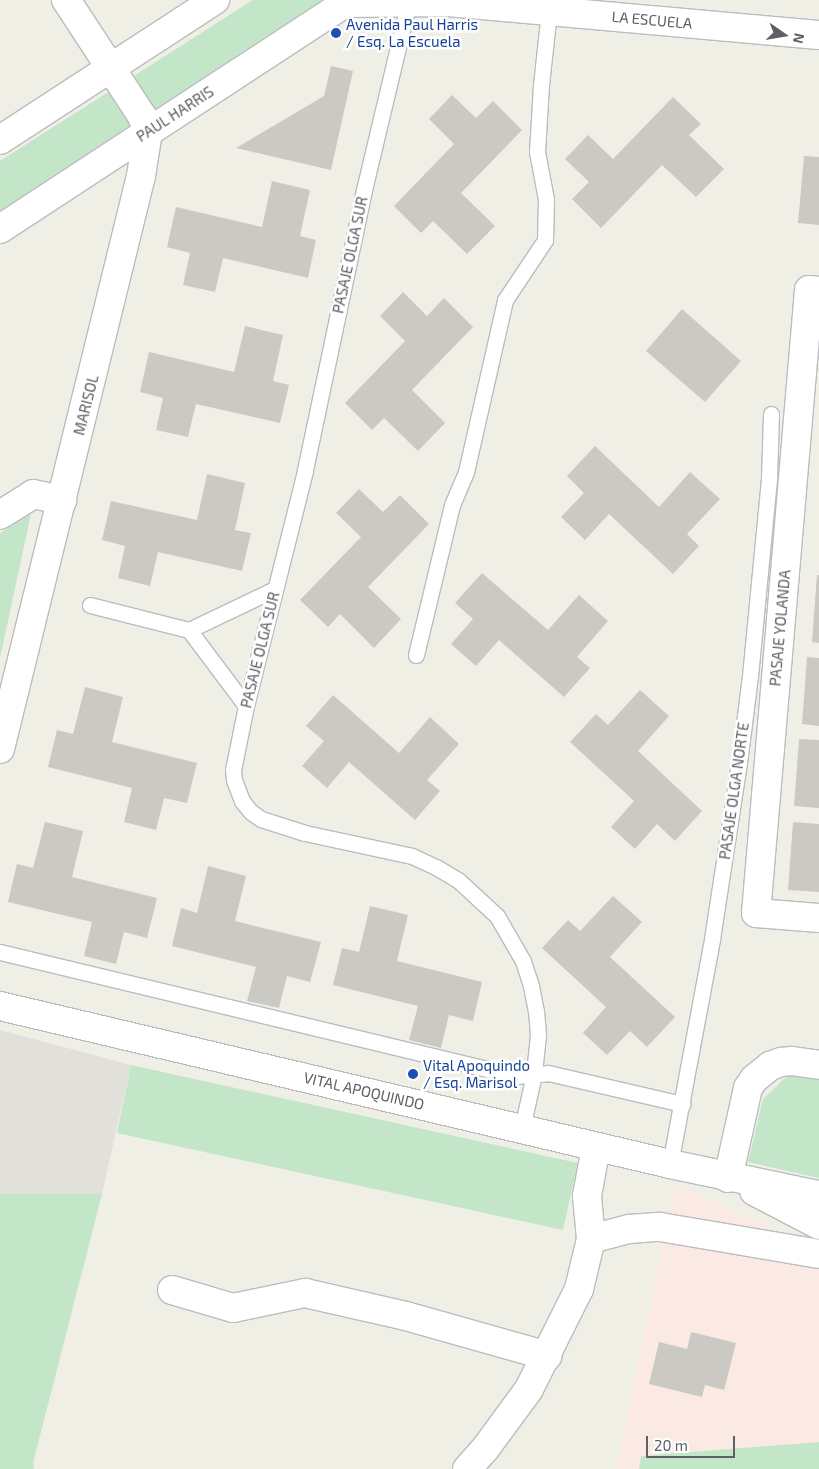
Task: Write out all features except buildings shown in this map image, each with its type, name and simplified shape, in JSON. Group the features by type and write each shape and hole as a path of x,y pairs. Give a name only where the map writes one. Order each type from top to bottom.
{"street":[{"path":"66,0 142,116 148,132"},
{"path":"0,140 215,0"},
{"name":"LA ESCUELA","path":"348,1 482,2 549,11 819,35"},
{"name":"PAUL HARRIS","path":"0,229 348,1"},
{"name":"MARISOL","path":"0,749 141,176 148,132"},
{"name":"PASAJE YOLANDA","path":"819,291 809,290 756,913 819,918"},
{"path":"0,515 33,494 62,500"},
{"name":"VITAL APOQUINDO","path":"0,1006 728,1178 819,1195"},
{"path":"728,1178 748,1088 754,1079 766,1069 781,1062 798,1061 819,1065"},
{"path":"467,1469 529,1389 579,1289 591,1238 587,1196 596,1147"},
{"name":"VITAL APOQUINDO","path":"728,1178 819,1225"},
{"path":"591,1238 629,1229 660,1227 819,1254"},
{"path":"172,1290 233,1308 305,1293 406,1316 547,1356"}],"lane":[{"name":"PASAJE OLGA SUR","path":"409,1 364,190 305,471 246,706 233,770 234,780 242,801 250,812 261,819 305,833 412,856 436,866 472,891 496,916 515,945 532,986 538,1035 534,1074 522,1128"},
{"path":"416,655 452,505 466,472 505,300 545,240 546,199 537,152 541,85 549,11"},
{"name":"PASAJE OLGA NORTE","path":"670,1164 712,939 749,686 769,479 771,414"},
{"path":"189,630 275,589"},
{"path":"90,605 189,630 246,706"},
{"path":"0,952 516,1076 548,1073 682,1104"}],"shaded area":[{"path":"0,1030 131,1065 102,1194 0,1194"},
{"path":"676,1184 819,1251 819,1469 616,1469"}],"green space":[{"path":"253,0 322,0 0,211 0,161"},
{"path":"31,514 0,658 0,533"},
{"path":"131,1065 578,1163 563,1230 117,1133"},
{"path":"787,1076 819,1076 819,1178 748,1162 763,1099"},
{"path":"0,1194 102,1194 33,1463 34,1469 0,1469"},
{"path":"819,1442 819,1469 639,1469 641,1456"}],"place":[{"name":"Avenida Paul Harris / Esq. La Escuela","path":"336,33"},
{"name":"Vital Apoquindo / Esq. Marisol","path":"413,1074"}]}
